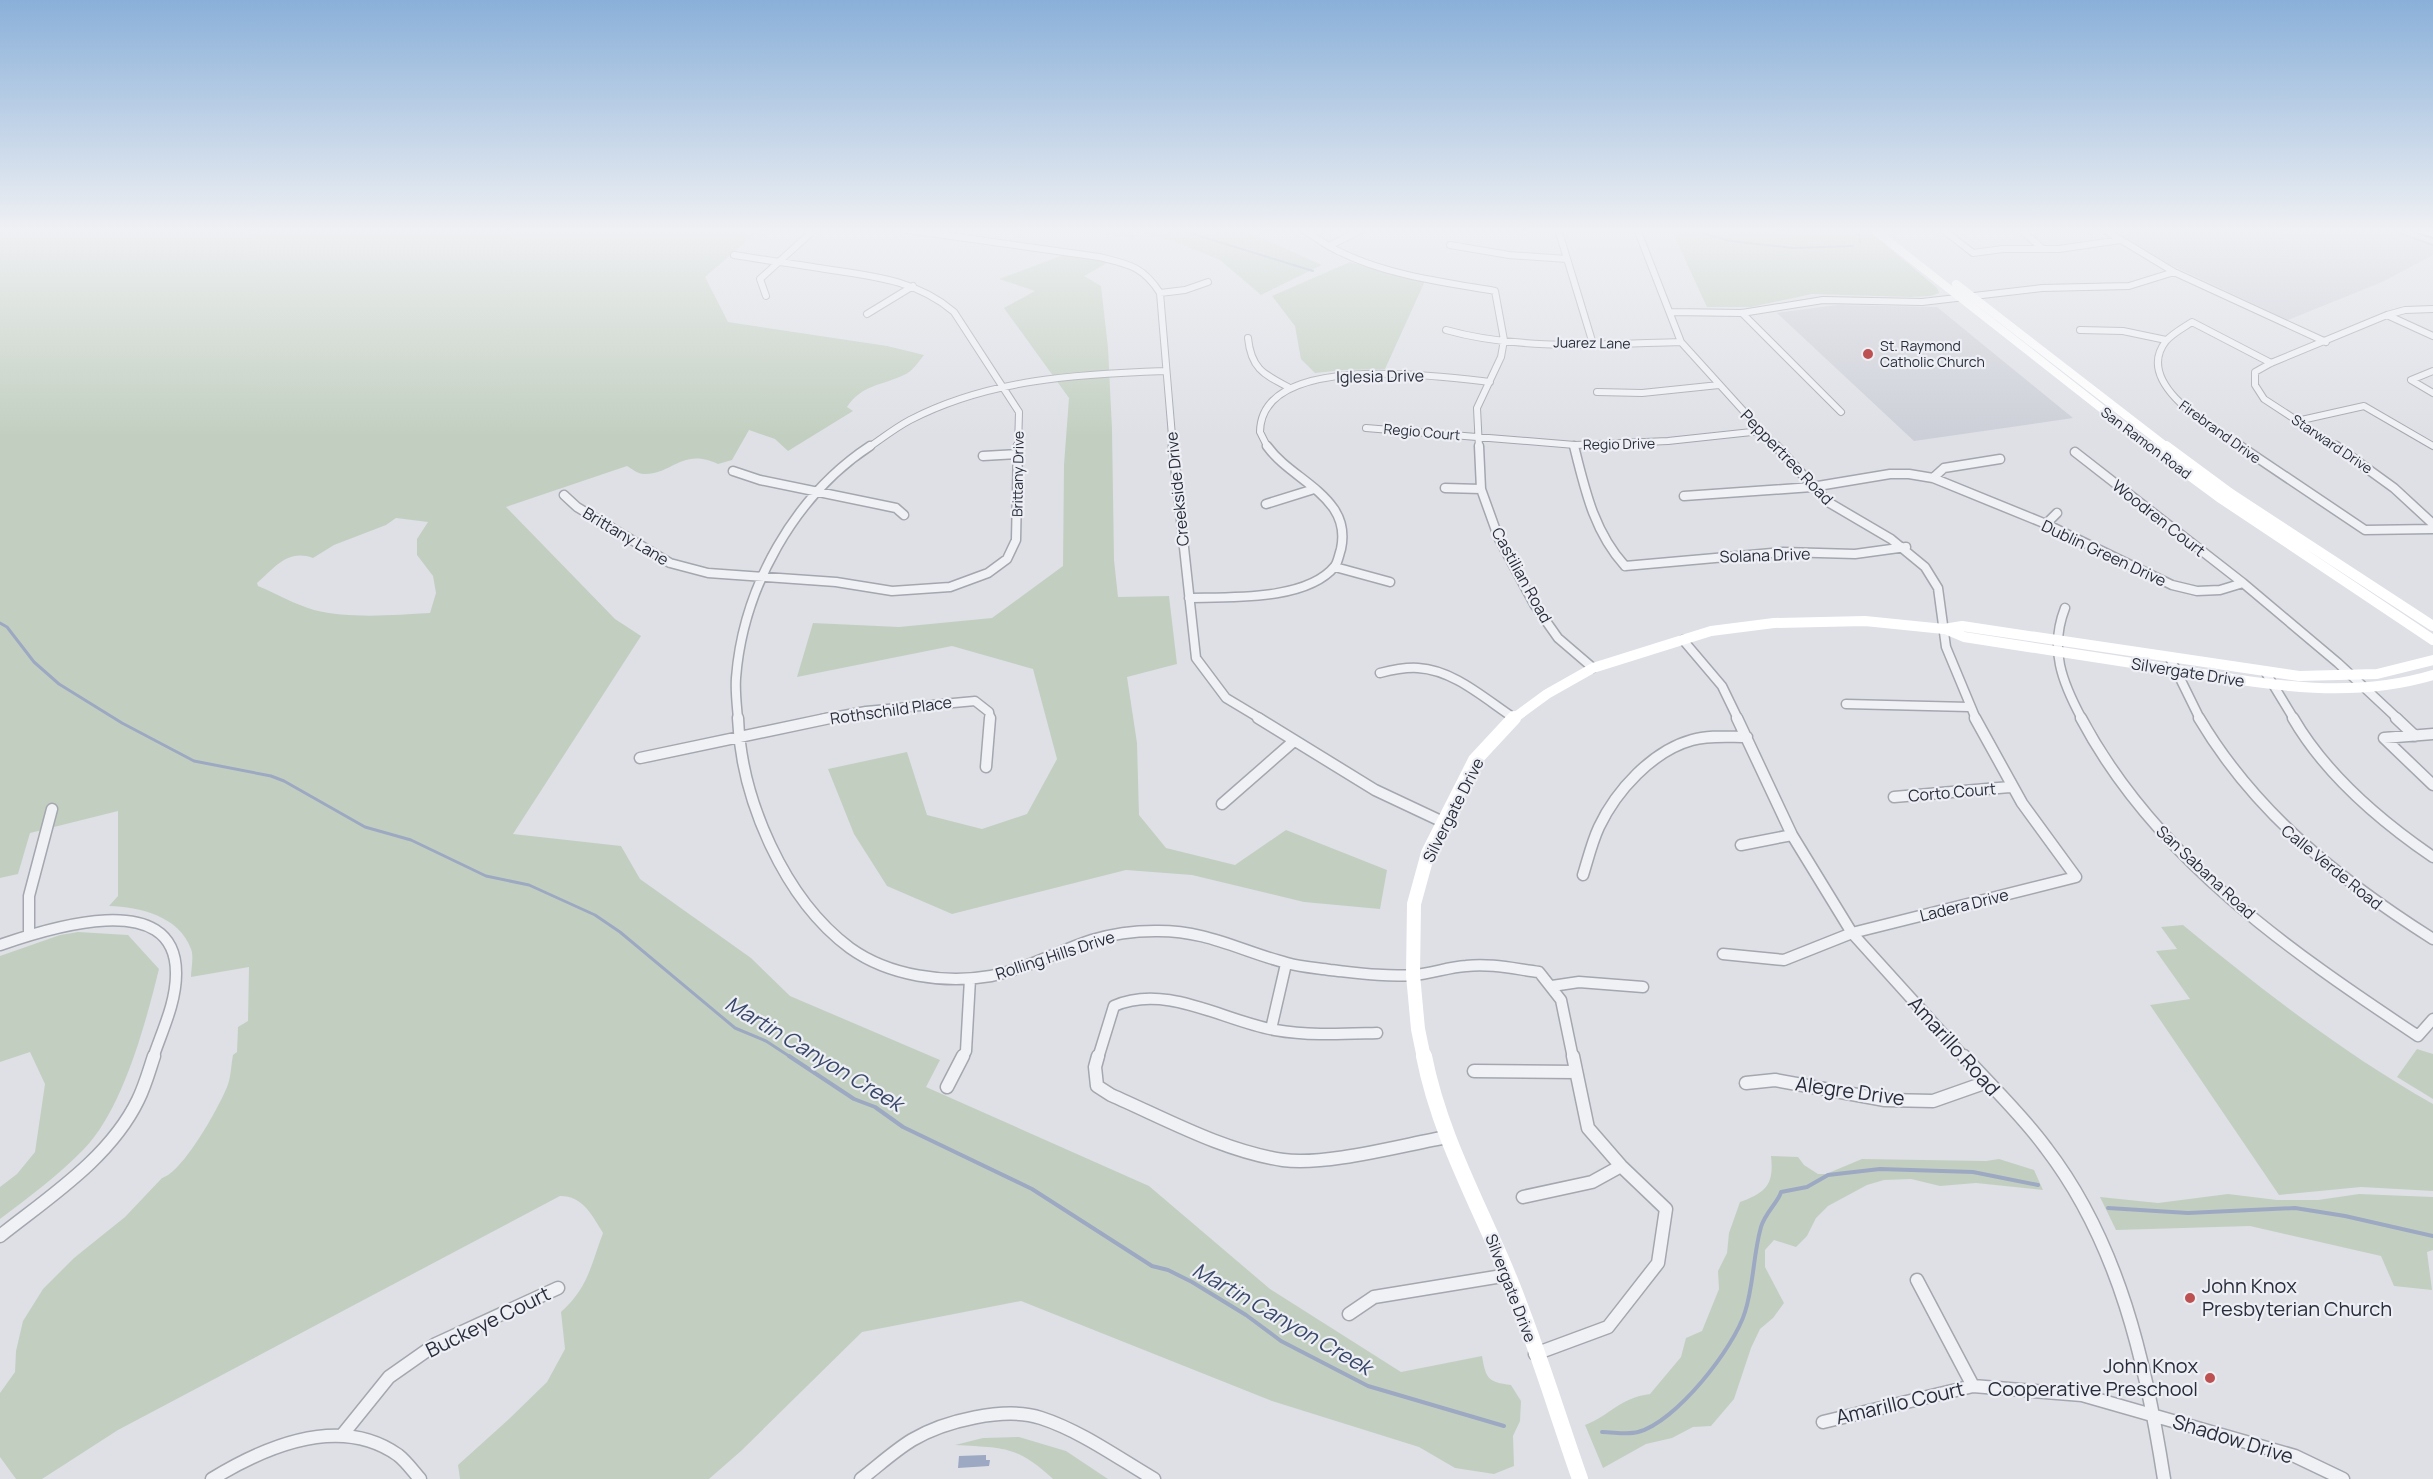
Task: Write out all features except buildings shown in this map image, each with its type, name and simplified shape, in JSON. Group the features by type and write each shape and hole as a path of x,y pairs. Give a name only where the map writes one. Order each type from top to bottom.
{"street":[{"path":"867,314 893,298"},
{"name":"Brittany Drive","path":"762,575 836,582 892,591 950,587 988,573 1007,559 1016,540 1019,412 954,312 945,302 937,298"},
{"name":"Creekside Drive","path":"1160,298 1165,371 1196,658 1226,698 1376,790 1443,822"},
{"name":"Castilian Road","path":"1496,298 1504,340 1501,357 1477,408 1481,489 1498,539 1534,604 1558,638 1593,668"},
{"path":"1579,298 1593,344"},
{"name":"Peppertree Road","path":"1665,298 1681,342 1812,487 1849,517 1906,547 1926,568 1942,593 1945,644 1969,707 2010,787 2042,835 2076,877"},
{"path":"1671,312 1742,313 1831,299 1922,302 1960,298"},
{"name":"San Ramon Road","path":"1960,298 2112,418 2219,497 2432,641"},
{"name":"San Ramon Road","path":"1973,298 2124,416 2231,494 2433,626"},
{"path":"2231,298 2326,342"},
{"path":"2080,330 2110,329 2166,340 2192,322 2271,363 2387,315 2405,310 2433,309"},
{"path":"1742,313 1841,412"},
{"path":"2387,315 2433,336"},
{"name":"Juarez Lane","path":"1446,330 1463,336 1504,340 1593,344 1681,342"},
{"path":"1248,338 1248,354 1253,365 1266,376 1288,387"},
{"name":"Firebrand Drive","path":"2166,340 2157,353 2158,372 2170,393 2214,431 2365,530 2433,527"},
{"name":"Starward Drive","path":"2271,363 2255,372 2255,385 2264,399 2381,477 2411,501 2433,527"},
{"name":"Rolling Hills Drive","path":"1165,371 1062,376 1002,387 949,403 899,425 856,455 816,493 780,541 752,598 738,649 734,691 736,736 741,764 767,840 790,881 827,929 849,949 895,970 930,978 970,979 1026,967 1107,936 1168,930 1203,935 1286,964 1413,975 1474,965 1539,972 1552,986"},
{"path":"2433,371 2410,380 2433,393"},
{"name":"Iglesia Drive","path":"1335,567 1342,544 1341,522 1331,505 1311,490 1269,450 1260,434 1262,417 1272,399 1288,387 1320,377 1355,374 1423,374 1490,382"},
{"path":"1597,392 1642,393 1719,385"},
{"path":"2297,422 2364,406 2433,446"},
{"name":"Regio Court","path":"1366,428 1401,428 1477,436"},
{"name":"Regio Drive","path":"1477,436 1574,445 1671,443 1761,431"},
{"name":"Solana Drive","path":"1574,445 1594,519 1622,569 1763,553 1856,554 1906,547"},
{"name":"Woodren Court","path":"2075,452 2243,584"},
{"path":"983,456 1019,454"},
{"path":"1933,478 1944,468 2000,459"},
{"path":"733,471 816,493 896,508 904,515"},
{"name":"Dublin Green Drive","path":"1684,496 1812,487 1890,474 1909,474 1933,478 2046,525 2172,585 2197,591 2220,590 2243,584"},
{"path":"1445,488 1481,489"},
{"path":"1266,504 1311,490"},
{"name":"Brittany Lane","path":"564,495 577,507 670,563 708,573 762,575"},
{"path":"2046,525 2057,513"},
{"path":"1189,598 1252,596 1289,591 1318,580 1335,567 1390,582"},
{"path":"2243,584 2352,676 2415,736"},
{"path":"2058,646 2057,633 2065,608"},
{"name":"Silvergate Drive","path":"1580,1479 1508,1275 1447,1137 1429,1083 1418,1029 1413,975 1414,904 1428,853 1475,760 1514,718 1547,694 1593,668 1711,631 1806,621 1865,621 1944,629 1964,637 2170,658 2299,676 2352,676 2403,670 2433,660"},
{"name":"Amarillo Road","path":"1683,639 1722,686 1792,835 1852,933 2046,1147 2080,1197 2104,1245 2122,1290 2154,1415 2164,1479"},
{"name":"Silvergate Drive","path":"2058,646 2175,670 2274,685 2366,689 2408,684 2433,675"},
{"name":"San Sabana Road","path":"2058,646 2071,696 2083,723 2121,782 2162,833 2244,911 2336,982 2418,1036 2433,1019"},
{"name":"Calle Verde Road","path":"2170,658 2198,718 2227,765 2278,823 2326,866 2376,904 2433,939"},
{"path":"1380,673 1402,668 1423,668 1447,676 1514,718"},
{"path":"2266,673 2298,726 2325,762 2374,812 2410,842 2433,857"},
{"name":"Rothschild Place","path":"736,736 866,711 975,701 989,712 991,724 986,767"},
{"path":"1846,704 1969,707"},
{"path":"2433,734 2384,738 2433,785"},
{"path":"640,758 736,736"},
{"path":"1583,875 1599,826 1619,795 1653,760 1684,742 1713,736 1747,737"},
{"path":"1222,804 1294,741"},
{"name":"Corto Court","path":"1894,797 2010,787"},
{"path":"29,934 29,896 52,809"},
{"path":"1742,845 1792,835"},
{"name":"Ladera Drive","path":"1724,954 1784,960 1852,933 2076,877"},
{"path":"0,945 50,928 88,920 113,920 134,923 157,932 167,940 176,970 169,1012 136,1105 94,1159 0,1236"},
{"path":"1271,1029 1286,964"},
{"path":"947,1087 966,1051 970,979"},
{"path":"1535,1354 1608,1327 1658,1263 1666,1209 1621,1166 1588,1128 1561,1000 1552,986 1579,982 1643,987"},
{"path":"1377,1033 1319,1035 1271,1029 1180,1002 1139,999 1122,1001 1114,1006 1095,1067 1097,1086 1111,1095 1236,1149 1285,1160 1333,1158 1447,1137"},
{"path":"1474,1071 1576,1072"},
{"name":"Alegre Drive","path":"1746,1083 1775,1080 1885,1100 1933,1101 1987,1082"},
{"path":"1523,1197 1592,1182 1621,1166"},
{"path":"1349,1314 1374,1297 1508,1275"},
{"path":"1917,1280 1973,1386"},
{"name":"Buckeye Court","path":"343,1434 389,1377 436,1344 558,1288"},
{"name":"Amarillo Court","path":"1823,1422 1973,1386 2082,1395 2154,1415"},
{"path":"861,1479 903,1446 941,1426 1000,1413 1039,1417 1077,1434 1154,1479"},
{"name":"Shadow Drive","path":"2154,1415 2295,1456 2343,1479"},
{"path":"212,1479 252,1455 280,1444 300,1439 343,1434 389,1449 405,1460 420,1479"}],"shaded area":[{"path":"2241,298 2342,298 2288,320"},
{"path":"1837,305 1937,307 2073,418 1914,441 1777,313"}],"green space":[{"path":"0,298 716,298 728,322 887,346 924,355 907,374 873,386 859,394 847,407 853,411 788,451 775,439 749,430 732,460 718,464 706,460 686,460 654,473 644,474 627,466 506,507 615,619 641,636 513,834 621,846 640,879 751,958 790,996 940,1060 926,1087 1149,1186 1270,1289 1401,1372 1482,1356 1489,1378 1511,1385 1521,1401 1520,1421 1513,1436 1514,1466 1494,1474 1455,1468 1419,1447 1272,1401 1021,1301 862,1332 741,1451 709,1479 460,1479 458,1465 547,1382 565,1349 561,1312 583,1285 603,1233 591,1213 581,1203 575,1199 560,1196 118,1430 42,1479 16,1479 0,1457 0,1393 15,1372 16,1351 23,1321 43,1289 74,1258 125,1217 162,1178 180,1164 199,1139 228,1083 233,1055 237,1052 238,1027 248,1021 249,967 191,977 192,952 177,928 157,915 145,911 109,906 118,896 118,811 30,833 18,874 0,878","holes":["396,518 428,522 417,539 417,555 433,576 436,593 430,613 372,616 328,613 299,605 258,586 257,583 282,561 296,556 313,558 334,545 386,525"]},
{"path":"1022,298 1102,298 1108,348 1114,560 1118,597 1169,596 1177,664 1127,677 1137,743 1139,815 1166,848 1235,865 1286,830 1387,870 1380,909 1304,902 1192,875 1126,870 952,914 887,886 854,834 828,769 907,752 927,815 982,829 1027,814 1057,759 1033,669 952,646 797,677 813,623 899,627 992,618 1063,566 1064,465 1069,398 1004,308"},
{"path":"1274,298 1417,298 1385,369 1315,373 1301,359 1295,326"},
{"path":"1703,298 1793,298 1751,307 1707,307"},
{"path":"2183,925 2304,1020 2367,1064 2433,1104 2433,1191 2361,1187 2279,1195 2150,1005 2190,999 2156,951 2177,949 2161,927"},
{"path":"78,932 128,935 159,969 147,1014 131,1064 98,1132 84,1149 44,1186 0,1219 0,1187 17,1174 35,1152 45,1084 30,1052 0,1062 0,956 60,935"},
{"path":"2417,1049 2433,1054 2433,1099 2397,1077"},
{"path":"1771,1156 1798,1157 1804,1165 1818,1174 1826,1174 1862,1159 1986,1161 1999,1159 2034,1170 2043,1190 1976,1183 1940,1186 1911,1179 1884,1180 1867,1185 1828,1206 1816,1218 1807,1236 1796,1247 1774,1240 1765,1250 1765,1267 1784,1303 1773,1318 1760,1329 1751,1348 1734,1399 1711,1426 1693,1427 1672,1438 1646,1444 1603,1468 1585,1425 1630,1399 1650,1394 1681,1357 1686,1338 1702,1331 1719,1289 1718,1271 1727,1253 1729,1233 1740,1202 1757,1195 1767,1186 1771,1174"},
{"path":"2228,1194 2277,1200 2318,1200 2359,1194 2433,1197 2433,1250 2427,1252 2432,1290 2394,1286 2381,1256 2250,1226 2116,1230 2100,1197 2158,1203"},
{"path":"1019,1437 1066,1451 1108,1479 1053,1479 1029,1460 1008,1450 955,1445 983,1438"}],"water":[{"path":"986,1455 986,1460 990,1460 989,1466 958,1468 959,1456"}],"waterway":[{"name":"Martin Canyon Creek","path":"0,623 7,627 34,662 59,684 122,723 194,761 271,776 284,781 365,827 411,840 486,876 529,885 595,915 620,932 735,1028 766,1041 792,1058"},
{"name":"Martin Canyon Creek","path":"789,1056 854,1099 875,1107 903,1127 1032,1189 1152,1266 1168,1270 1192,1282 1246,1315 1281,1341 1368,1386 1504,1426"},
{"name":"Martin Canyon Creek","path":"1602,1432 1634,1433 1653,1425 1669,1414 1702,1382 1739,1327 1750,1291 1761,1227 1781,1192 1807,1187 1828,1175 1880,1169 1973,1172 2038,1185"},
{"name":"Martin Canyon Creek","path":"2108,1208 2188,1213 2295,1208 2345,1216 2433,1236"}],"place":[{"name":"St. Raymond Catholic Church","path":"1868,354"},
{"name":"John Knox Presbyterian Church","path":"2190,1298"},
{"name":"John Knox Cooperative Preschool","path":"2210,1378"}]}
